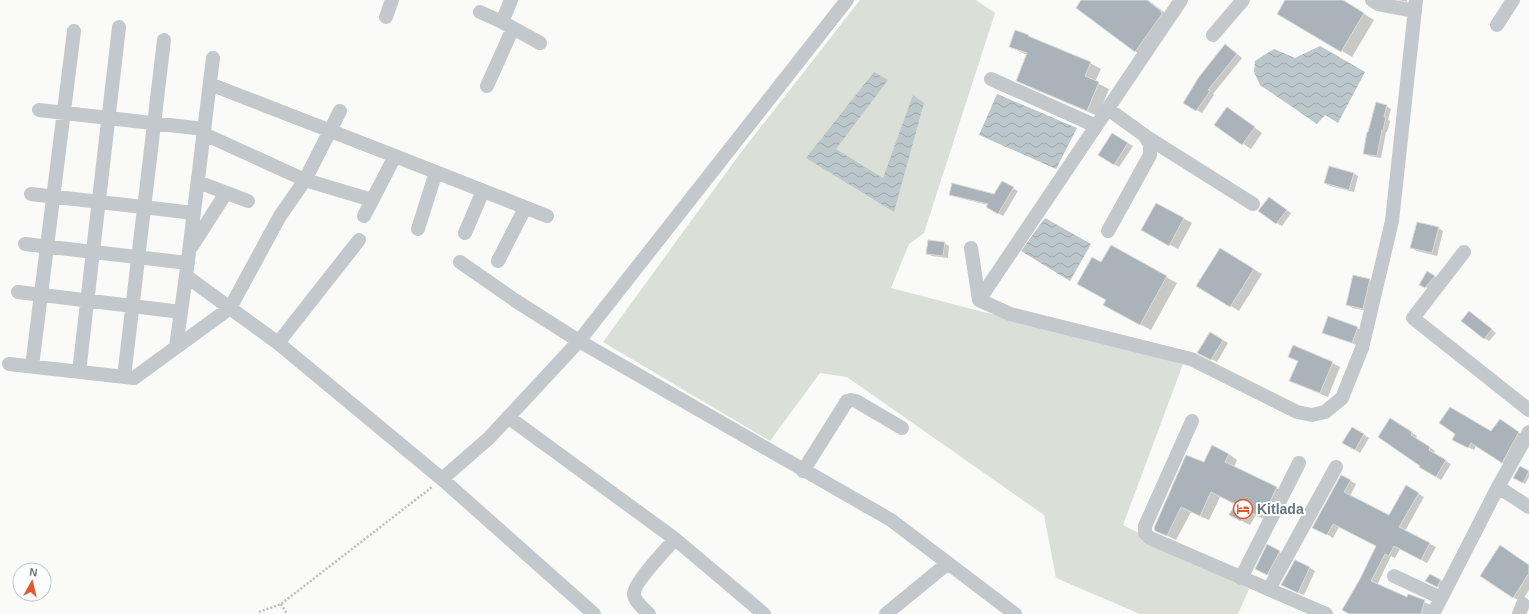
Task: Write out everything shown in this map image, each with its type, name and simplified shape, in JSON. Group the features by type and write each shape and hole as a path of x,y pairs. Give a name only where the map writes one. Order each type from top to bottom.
{"street":[{"path":"386,18 392,0"},
{"path":"487,86 508,25 511,0"},
{"path":"442,479 489,438 578,341 846,0"},
{"path":"979,300 1181,0"},
{"path":"1213,35 1243,0"},
{"path":"979,300 1010,314 1191,359 1297,412 1312,415 1325,412 1342,398 1362,348 1392,221 1415,5 1378,4 1372,0"},
{"path":"1497,26 1513,0"},
{"path":"480,12 508,25 540,43"},
{"path":"79,372 86,301 119,27"},
{"path":"32,366 74,31"},
{"path":"124,377 164,40"},
{"path":"176,347 188,263 213,58"},
{"path":"991,79 1096,126"},
{"path":"210,84 546,216"},
{"path":"1108,109 1144,135 1253,204"},
{"path":"39,110 154,123 204,131 305,180 372,200"},
{"path":"9,364 134,378 230,308 280,216 305,180 340,111"},
{"path":"1108,231 1150,155 1150,144 1144,135"},
{"path":"364,216 395,156"},
{"path":"418,229 436,172"},
{"path":"198,182 248,201"},
{"path":"465,233 483,191"},
{"path":"188,263 226,193"},
{"path":"31,194 194,213"},
{"path":"498,261 525,208"},
{"path":"278,343 359,240"},
{"path":"25,244 188,263 230,308 278,343 442,479 594,614"},
{"path":"971,248 979,300"},
{"path":"1464,252 1413,318 1529,410"},
{"path":"460,262 516,301 578,341 891,520 1015,614"},
{"path":"18,292 181,312"},
{"path":"803,471 847,402 852,400 856,401 902,428"},
{"path":"508,417 675,539 764,614"},
{"path":"1192,421 1145,526 1145,533 1150,538 1326,614"},
{"path":"1433,614 1498,487 1529,432"},
{"path":"1241,578 1299,463"},
{"path":"1269,589 1336,467"},
{"path":"1498,487 1529,507"},
{"path":"649,614 635,599 634,590 675,539"},
{"path":"886,614 948,563"},
{"path":"1394,576 1440,598"}],"path":[{"path":"259,612 281,604 442,479"},
{"path":"281,604 287,614"}],"shaded area":[{"path":"860,0 976,0 995,13 924,233 909,244 891,288 1183,364 1123,525 1249,589 1238,614 1140,614 1056,578 1044,515 847,377 820,373 770,441 603,342 742,151"}],"water":[{"path":"1320,46 1365,72 1338,123 1325,115 1317,124 1260,85 1254,72 1255,61 1274,49 1295,58"},
{"path":"874,72 888,80 836,149 883,178 913,95 924,103 894,212 806,158"},
{"path":"997,94 1077,128 1056,169 979,135"},
{"path":"1045,218 1091,244 1070,281 1021,251"}],"building":[{"path":"1081,0 1147,0 1161,11 1162,14 1135,52 1076,8"},
{"path":"1285,0 1343,0 1364,13 1341,52 1277,14"},
{"path":"1015,30 1091,62 1085,76 1099,82 1087,111 1016,81 1027,53 1009,47"},
{"path":"1225,44 1237,54 1208,90 1210,91 1196,111 1183,103 1199,77"},
{"path":"1376,102 1387,105 1384,117 1386,117 1377,156 1363,154 1367,132"},
{"path":"1227,107 1255,127 1242,145 1214,125"},
{"path":"1112,133 1128,143 1114,165 1098,155"},
{"path":"1329,166 1354,173 1349,190 1324,183"},
{"path":"1002,181 1014,187 998,214 986,207 988,204 949,195 952,183 994,194"},
{"path":"1269,197 1287,210 1276,224 1258,211"},
{"path":"1156,203 1184,218 1169,246 1141,230"},
{"path":"1417,222 1439,227 1432,253 1410,248"},
{"path":"928,240 945,242 943,256 926,254"},
{"path":"1111,245 1167,276 1140,325 1103,305 1106,300 1077,284 1092,257 1101,262"},
{"path":"1220,248 1254,269 1230,307 1196,286"},
{"path":"1427,271 1435,276 1425,288 1419,285"},
{"path":"1353,275 1370,279 1363,309 1346,305"},
{"path":"1469,311 1492,329 1484,339 1461,321"},
{"path":"1328,316 1358,327 1352,343 1322,333"},
{"path":"1210,332 1223,340 1211,360 1197,353"},
{"path":"1293,345 1333,362 1320,393 1289,381 1298,361 1288,357"},
{"path":"1450,407 1491,431 1500,419 1519,432 1502,463 1471,443 1468,448 1452,440 1455,434 1439,423"},
{"path":"1390,418 1412,432 1411,435 1430,447 1429,450 1446,460 1436,477 1419,467 1420,466 1378,437"},
{"path":"1352,427 1364,434 1355,450 1342,443"},
{"path":"1212,445 1229,454 1225,462 1277,487 1262,518 1246,510 1241,521 1229,515 1235,504 1211,492 1200,516 1181,507 1167,536 1155,531 1154,528 1186,455 1204,462"},
{"path":"1520,466 1529,471 1523,483 1513,478"},
{"path":"1341,475 1351,480 1344,492 1389,515 1406,485 1419,493 1399,527 1430,543 1421,560 1394,546 1389,556 1385,554 1371,581 1407,597 1408,594 1425,600 1421,614 1349,614 1342,610 1360,579 1376,546 1333,524 1327,535 1312,528"},
{"path":"1267,544 1280,551 1267,575 1255,569"},
{"path":"1500,545 1529,565 1529,573 1513,598 1480,576"},
{"path":"1295,560 1310,567 1298,593 1281,585"},
{"path":"1430,574 1441,580 1437,587 1425,581"}],"place":[{"name":"Kitlada","path":"1243,509"}]}
